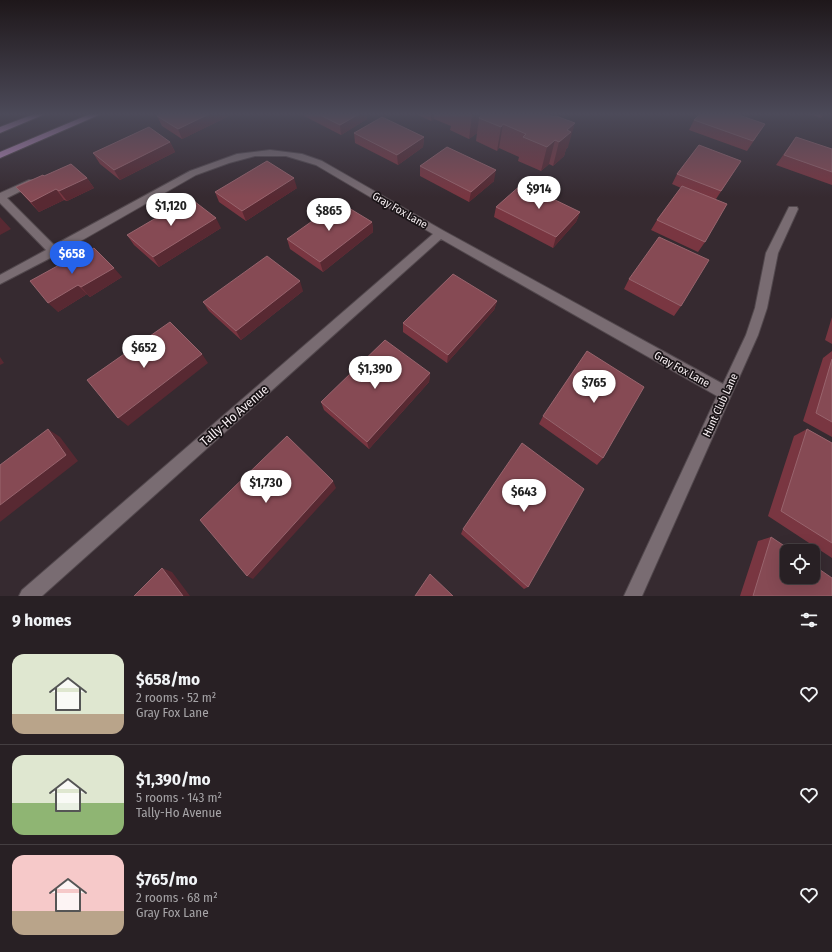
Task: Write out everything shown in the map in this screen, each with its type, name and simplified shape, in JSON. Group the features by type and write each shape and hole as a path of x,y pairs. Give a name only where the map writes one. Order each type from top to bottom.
{"main road":[{"path":"0,154 30,142"}],"street":[{"name":"Gray Fox Lane","path":"0,280 194,173 235,157 258,153 278,152 300,155 319,163 440,234 725,394"},
{"path":"43,177 0,197 54,250"},
{"name":"Hunt Club Lane","path":"633,596 752,335 761,308 772,253 793,209"},
{"name":"Tally-Ho Avenue","path":"28,596 440,234"}],"building":[{"path":"117,142 170,142 114,170 93,153"},
{"path":"371,142 417,142 397,155"},
{"path":"535,142 553,142 547,147"},
{"path":"793,142 810,142 832,149 832,172 784,155"},
{"path":"699,145 741,161 721,191 677,174"},
{"path":"447,147 496,170 471,192 420,166"},
{"path":"267,161 294,178 242,211 215,192"},
{"path":"71,164 87,178 59,191 56,189 31,202 16,187 43,175 44,176"},
{"path":"522,184 580,212 556,237 496,207"},
{"path":"682,186 727,204 705,242 657,220"},
{"path":"190,198 216,218 153,257 127,235"},
{"path":"339,202 372,222 320,262 287,239"},
{"path":"659,237 709,260 681,306 629,279"},
{"path":"94,248 114,268 81,287 78,285 48,303 30,281 61,264 63,266"},
{"path":"267,256 300,281 236,331 203,302"},
{"path":"453,274 497,301 448,355 403,323"},
{"path":"170,322 202,354 118,418 87,380"},
{"path":"385,340 430,373 367,442 321,402"},
{"path":"587,351 644,387 603,458 543,416"},
{"path":"832,359 832,422 816,413"},
{"path":"48,429 66,455 0,505 0,465"},
{"path":"807,429 832,443 832,543 781,511"},
{"path":"287,436 333,481 247,576 200,520"},
{"path":"522,443 584,489 528,587 463,529"},
{"path":"771,537 782,544 780,544 780,584 820,584 820,570 832,578 832,596 753,596"},
{"path":"162,568 183,596 134,596"},
{"path":"430,574 453,596 415,596"}]}
